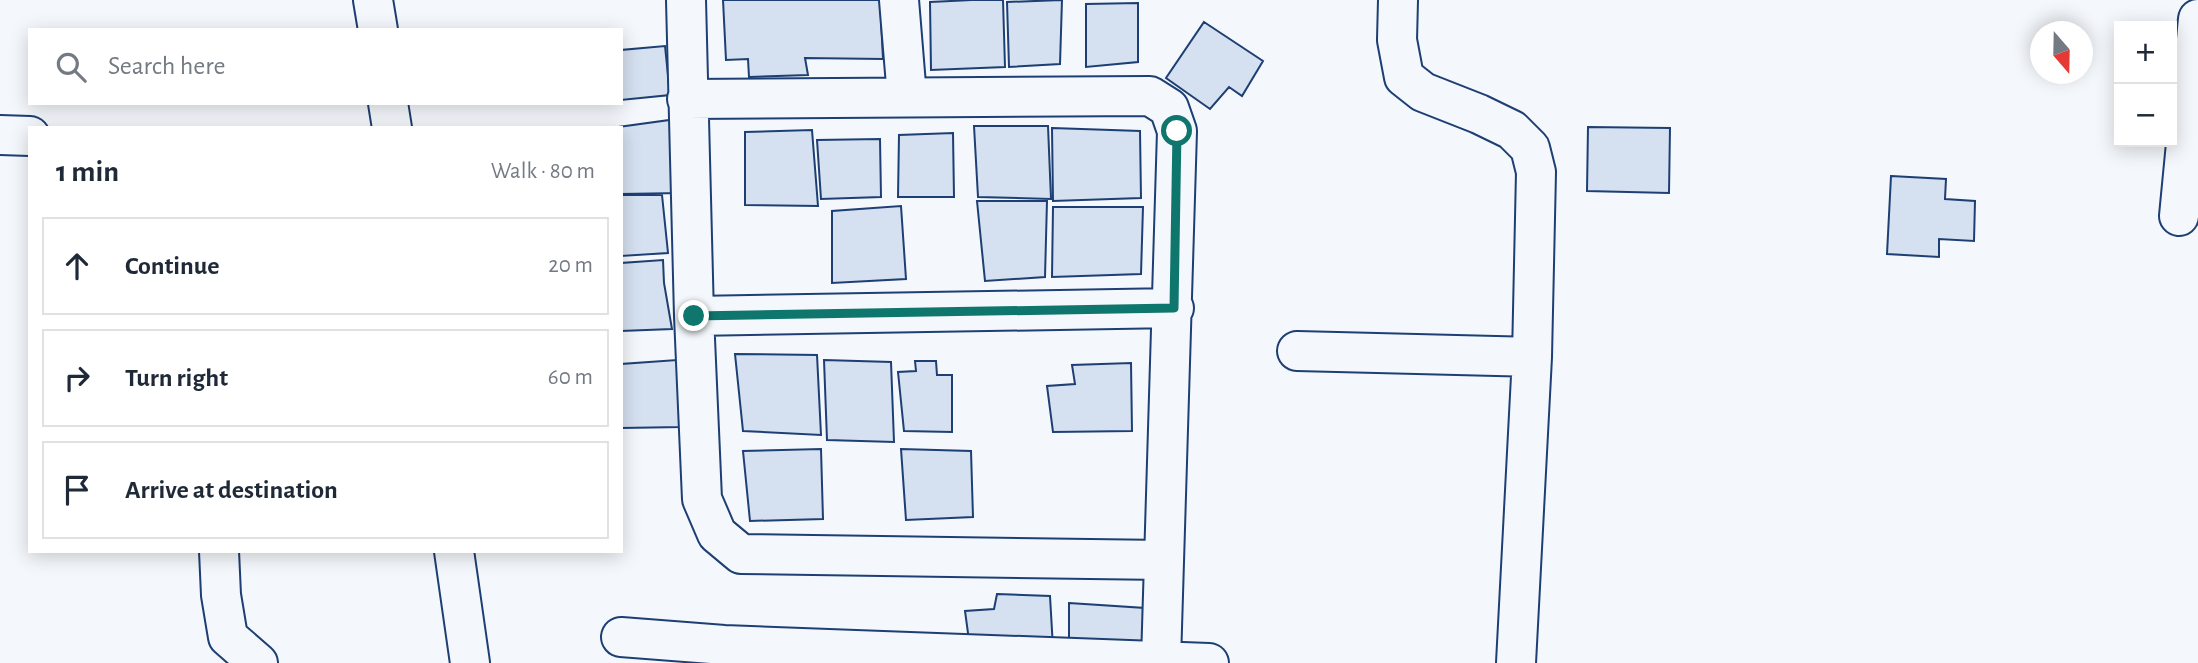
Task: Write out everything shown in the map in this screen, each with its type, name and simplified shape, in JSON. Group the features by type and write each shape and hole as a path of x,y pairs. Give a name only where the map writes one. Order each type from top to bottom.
{"street":[{"path":"373,0 378,28"},
{"path":"686,0 687,99 702,499 717,534 741,554 1164,560"},
{"path":"899,0 907,97"},
{"path":"1398,0 1397,40 1404,77 1423,92 1512,130 1530,148 1536,172 1532,358 1516,663"},
{"path":"2179,216 2196,70 2198,19"},
{"path":"687,99 1150,96 1169,108 1177,131 1174,308 1161,661"},
{"path":"388,105 392,126"},
{"path":"0,135 28,136"},
{"path":"694,316 1174,308"},
{"path":"1297,351 1532,358"},
{"path":"219,553 221,595 228,637 258,663"},
{"path":"454,553 470,663"},
{"path":"621,637 724,645 1209,663"}],"building":[{"path":"723,0 880,0 883,59 805,58 808,75 749,77 748,59 726,60"},
{"path":"1003,0 1005,67 931,70 930,2"},
{"path":"1062,0 1060,64 1009,67 1007,2"},
{"path":"1138,3 1138,62 1086,67 1086,4"},
{"path":"1204,22 1263,61 1242,96 1229,87 1210,109 1166,78"},
{"path":"665,46 670,95 623,100 623,50"},
{"path":"677,119 682,193 623,194 623,126"},
{"path":"974,126 1048,126 1051,199 978,197"},
{"path":"1588,127 1670,128 1669,193 1587,191"},
{"path":"1052,128 1140,131 1141,198 1053,201"},
{"path":"812,130 818,206 745,205 745,132"},
{"path":"953,133 954,197 898,197 899,135"},
{"path":"880,139 881,197 821,199 817,140"},
{"path":"1891,176 1946,179 1945,199 1975,201 1974,241 1939,239 1939,257 1887,254"},
{"path":"623,195 662,195 668,253 623,256"},
{"path":"977,201 1047,201 1045,277 985,281"},
{"path":"901,206 906,279 832,283 832,211"},
{"path":"1053,207 1143,207 1141,274 1052,277"},
{"path":"663,260 672,329 623,331 623,263"},
{"path":"735,354 817,355 821,435 743,431"},
{"path":"677,360 682,427 623,428 623,364"},
{"path":"824,360 891,362 894,442 827,440"},
{"path":"915,361 936,361 937,375 952,375 952,432 904,431 898,372 916,371"},
{"path":"1131,363 1132,431 1053,432 1047,386 1075,384 1072,365"},
{"path":"821,449 823,519 750,521 743,451"},
{"path":"901,449 971,451 973,517 906,520"},
{"path":"997,594 1050,596 1053,648 970,648 965,611 994,609"},
{"path":"1069,603 1145,608 1143,652 1069,653"}],"route":[{"path":"694,316 1174,308 1177,131"}]}
